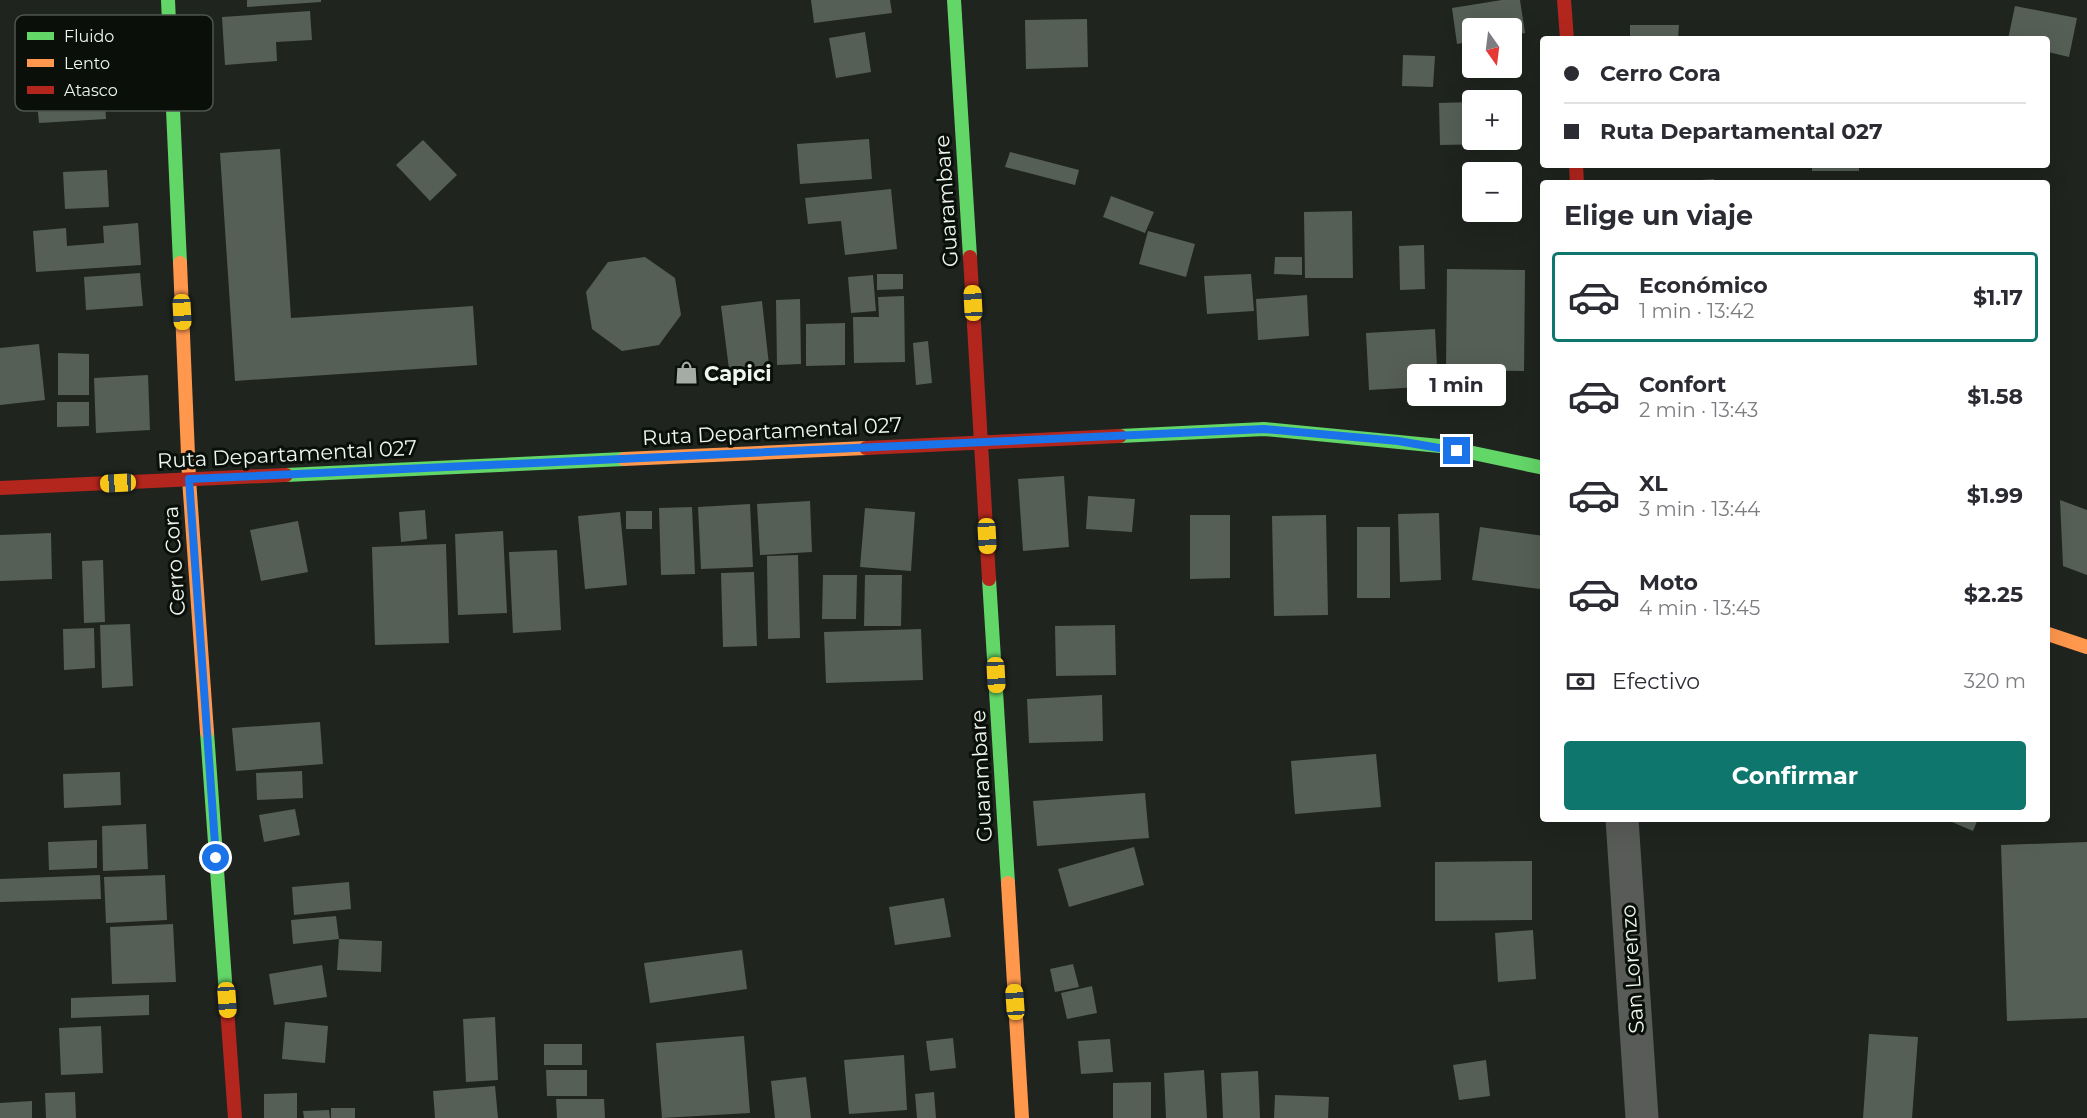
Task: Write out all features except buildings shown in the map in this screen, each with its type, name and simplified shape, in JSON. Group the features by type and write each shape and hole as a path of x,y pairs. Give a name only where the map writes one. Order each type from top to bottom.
{"street":[{"name":"Cerro Cora","path":"168,0 169,15"},
{"name":"Guarambare","path":"954,0 1022,1118"},
{"path":"1564,0 1567,36"},
{"name":"Cerro Cora","path":"173,111 189,479 236,1118"},
{"name":"Ruta Departamental 027","path":"0,488 1264,429 1398,441 1540,467"},
{"path":"2050,635 2087,647"},
{"name":"San Lorenzo","path":"1622,822 1642,1118"}],"traffic: fast":[{"path":"168,0 169,15"},
{"path":"954,0 970,257"},
{"path":"173,111 180,263"},
{"path":"1120,436 1264,429 1440,446 1540,467"},
{"path":"286,475 624,459"},
{"path":"989,579 1008,883"},
{"path":"207,732 227,1008"}],"traffic: slow":[{"path":"180,263 189,479 207,732"},
{"path":"624,459 866,448"},
{"path":"2050,635 2087,647"},
{"path":"1008,883 1022,1118"}],"traffic: jam":[{"path":"1564,0 1567,36"},
{"path":"1576,168 1577,180"},
{"path":"970,257 989,579"},
{"path":"866,448 1120,436"},
{"path":"0,488 286,475"},
{"path":"227,1008 235,1118"}],"place":[{"name":"Capici","path":"686,373"}],"route":[{"path":"216,858 189,479 1264,429 1398,441 1457,451"}]}
